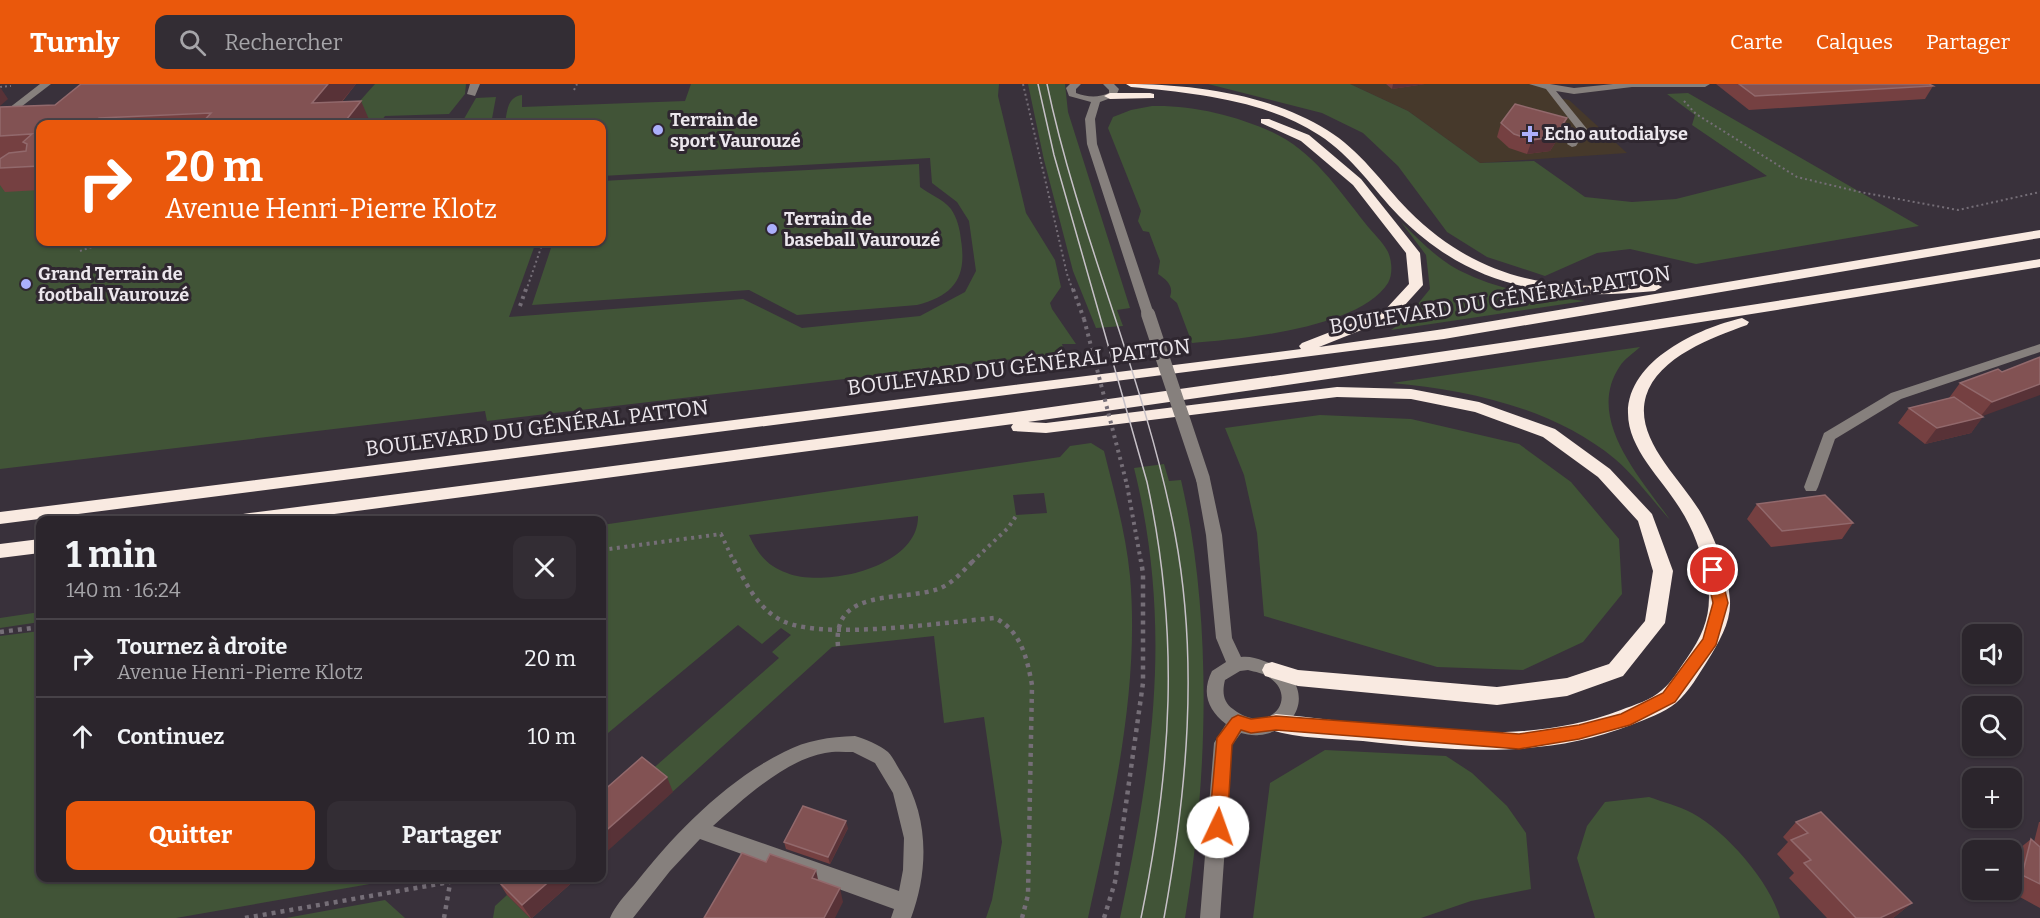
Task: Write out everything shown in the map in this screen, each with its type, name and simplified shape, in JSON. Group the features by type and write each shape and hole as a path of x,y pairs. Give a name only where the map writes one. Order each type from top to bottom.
{"highway":[{"path":"1131,84 1168,88 1259,107 1321,131 1353,156 1409,218 1447,252 1492,274 1534,285 1590,292 1627,290 1917,248 1971,246"},
{"path":"1109,90 1164,97 1241,112 1305,138 1331,158 1356,182 1413,253 1416,285 1389,314 1365,326 1277,357"},
{"name":"BOULEVARD DU GÉNÉRAL PATTON","path":"0,518 1444,334 2040,234"},
{"path":"274,516 975,426 1808,302 2040,263"},
{"path":"1276,723 1519,742 1579,732 1624,720 1669,697 1710,641 1720,603 1710,553 1688,505 1643,440 1635,412 1642,385 1662,360 1724,328 1808,302"},
{"path":"975,426 1046,428 1337,392 1411,394 1479,407 1550,433 1604,473 1646,519 1663,571 1655,623 1616,670 1567,687 1497,696 1298,678 1272,670"},
{"path":"0,551 36,546"}],"street":[{"path":"0,120 46,84"},
{"path":"1076,84 1071,88 1072,94 1096,100"},
{"path":"1152,84 1168,88"},
{"path":"1534,84 1550,89 1597,90 1629,85 1705,84"},
{"path":"1623,84 1629,85"},
{"path":"1550,89 1582,129 1572,144"},
{"path":"1109,90 1096,100 1090,119 1092,144 1203,479 1214,535 1224,638 1236,664"},
{"path":"1810,487 1829,436 1896,396 2040,348"},
{"path":"1248,663 1272,670 1288,687 1292,697 1285,716 1276,723 1264,727 1238,722 1226,715 1214,695 1218,676 1236,664 1248,663"},
{"path":"1210,918 1223,743 1238,722"},
{"path":"620,918 676,849 696,829 777,764 826,744 862,745 875,750 887,760 904,797 912,824 915,854 914,881 904,911 696,829"}],"path":[{"path":"574,90 577,84"},
{"path":"1023,84 1025,101 1067,274 1084,319 1127,485 1143,574 1143,683 1115,882 1104,918"},
{"path":"1696,114 1797,177 1860,192 1958,210 2040,192"},
{"path":"80,251 95,246"},
{"path":"520,306 542,246"},
{"path":"838,646 837,629 845,613 859,604 934,592 949,584 1008,528 1016,516"},
{"path":"606,549 720,534 744,583 784,622 807,628 837,629 995,618 1003,621 1021,645 1029,663 1032,685 1028,895 1022,918"},
{"path":"0,632 36,628"},
{"path":"245,918 439,882"},
{"path":"444,918 450,882"}],"shaded area":[{"path":"1350,84 1534,84 1550,89 1558,98 1569,100 1627,153 1480,163 1408,111"}],"green space":[{"path":"375,84 466,84 465,94 449,114 385,116 382,120 206,120 226,107 358,103"},
{"path":"691,84 999,84 998,96 1026,213 1055,260 1061,287 1050,303 1076,344 1062,344 1065,353 487,421 485,411 0,469 0,175 36,174 36,246 535,246 509,317 743,299 802,328 920,316 965,292 976,271 969,221 957,202 932,183 930,158 606,176 606,120 506,120 511,102 517,96 522,95 522,107 685,101"},
{"path":"1028,84 1065,84 1068,112 1130,308 1117,310 1123,326 1096,328 1073,271 1044,160"},
{"path":"1208,84 1350,84 1408,111 1480,163 1534,161 1585,197 1632,202 1676,199 1767,176 1692,125 1695,115 1667,94 1688,93 1919,226 1696,264 1630,249 1597,253 1545,276 1487,257 1447,232 1398,166 1363,133 1322,113"},
{"path":"496,97 492,120 463,120 476,98"},
{"path":"1152,106 1182,107 1228,116 1272,132 1300,149 1335,184 1386,248 1391,268 1388,283 1374,298 1353,311 1327,321 1269,334 1192,343 1177,303 1170,297 1170,286 1158,274 1160,261 1149,232 1143,231 1138,221 1141,211 1108,128 1113,117 1131,110"},
{"path":"919,164 920,187 944,202 955,216 960,232 962,265 955,283 949,290 930,301 917,305 797,315 749,290 532,305 552,246 606,246 606,181"},
{"path":"1401,222 1440,258 1467,274 1495,285 1524,292 1585,301 1391,330 1404,321 1430,289 1426,255"},
{"path":"1640,347 1620,366 1611,386 1609,407 1621,448 1670,520 1615,459 1591,441 1565,427 1509,404 1451,391 1392,383"},
{"path":"1320,415 1411,419 1519,444 1571,482 1619,539 1622,594 1583,642 1523,670 1437,667 1264,616 1257,533 1244,475 1225,428"},
{"path":"1091,443 1104,451 1126,544 1130,576 1131,662 1122,748 1088,918 986,918 992,900 1002,842 984,717 944,723 934,636 832,647 606,852 672,792 649,772 779,658 772,652 791,635 781,628 762,644 738,625 606,735 606,524 1060,457 1070,446","holes":["1044,493 1047,513 1016,515 1013,495","918,516 914,534 903,549 887,561 867,570 823,578 803,577 774,567 759,553 749,535"]},
{"path":"1164,464 1169,481 1181,480 1198,587 1204,699 1199,811 1185,918 1120,918 1142,804 1154,694 1153,583 1146,526 1134,468"},
{"path":"36,613 36,623 0,628 0,618"},
{"path":"36,632 36,882 381,882 176,918 0,918 0,636"},
{"path":"1325,750 1446,756 1472,773 1507,806 1526,833 1531,889 1471,901 1421,918 1253,918 1270,783"},
{"path":"1649,797 1692,813 1719,832 1757,874 1775,904 1780,918 1595,918 1577,858 1587,826 1605,802"},
{"path":"507,895 530,918 493,918 495,906"},
{"path":"385,900 405,918 286,918"}],"building":[{"path":"81,84 328,84 312,103 361,101 346,120 205,120 211,113 99,118 97,120 36,120 36,166 0,168 0,159 9,153 26,151 27,144 23,142 32,134 0,136 0,107 55,105"},
{"path":"1739,84 1929,84 1933,86 1755,96"},
{"path":"1515,104 1567,118 1554,137 1532,140 1514,134 1501,123"},
{"path":"2040,357 2040,384 1992,402 1960,383 1998,369 2002,372"},
{"path":"1954,397 1983,417 1937,428 1909,408"},
{"path":"1825,495 1853,523 1782,531 1757,504"},
{"path":"642,757 667,777 606,830 606,788"},
{"path":"803,806 846,821 828,857 784,842"},
{"path":"1821,812 1912,903 1880,918 1856,918 1804,863 1811,860 1791,840 1808,833 1796,822"},
{"path":"2031,839 2040,847 2040,884 2022,875"},
{"path":"742,853 766,862 770,854 816,870 812,878 840,888 824,918 704,918"},
{"path":"499,882 548,882 522,905"}],"tram line":[{"path":"1038,84 1054,155 1147,482 1164,593 1168,647 1165,754 1160,808 1141,918"},
{"path":"1047,84 1076,197 1147,421 1175,534 1182,582 1187,630 1187,726 1179,822 1164,918"}],"place":[{"name":"Terrain de sport Vaurouzé","path":"658,130"},
{"name":"Echo autodialyse","path":"1530,134"},
{"name":"Terrain de baseball Vaurouzé","path":"772,229"},
{"name":"Grand Terrain de football Vaurouzé","path":"26,284"}],"route":[{"path":"1218,827 1223,743 1238,722 1264,727 1276,723 1299,724 1420,736 1519,742 1579,732 1624,720 1669,697 1710,641 1720,603 1713,570"}]}
